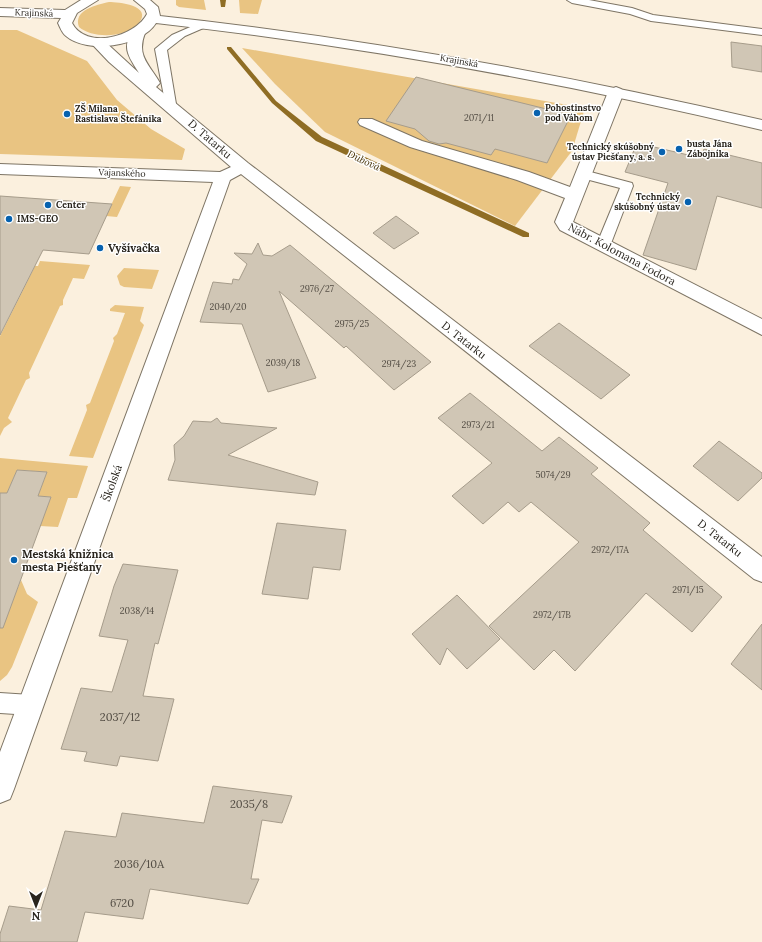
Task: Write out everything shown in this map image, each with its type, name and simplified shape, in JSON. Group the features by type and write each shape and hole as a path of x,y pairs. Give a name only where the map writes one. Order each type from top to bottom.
{"street":[{"path":"91,0 78,6 68,14 65,23 71,34 82,39 97,42 118,40 145,29 153,19 153,11 151,7 141,0"},
{"name":"Krajinská","path":"0,12 68,14"},
{"name":"Krajinská","path":"153,19 204,24 407,52 616,92 762,125"},
{"name":"D. Tatarku","path":"138,33 134,43 134,53 147,76 170,104"},
{"name":"D. Tatarku","path":"97,42 114,59 170,104 242,167 762,571"},
{"name":"Nábr. Kolomana Fodora","path":"616,92 564,222 566,226 762,328"},
{"path":"366,122 416,144 523,176 575,195"},
{"name":"Vajanského","path":"0,169 223,177 242,167"},
{"name":"Školská","path":"0,789 223,177"}],"lane":[{"path":"572,0 632,11 651,18 762,32"},
{"path":"170,104 161,49 168,42 185,32 204,24"},
{"path":"583,174 628,186 603,246"},
{"path":"0,703 31,705"}],"shaded area":[{"path":"176,0 204,0 206,10 179,7 176,5"},
{"path":"239,0 262,0 258,14 240,13"},
{"path":"109,2 126,4 138,8 142,17 139,23 126,32 109,35 92,34 79,27 79,16 82,12 92,7"},
{"name":"ZŠ Milana Rastislava Štefánika","path":"0,30 17,30 87,61 117,100 151,129 185,149 182,160 0,154"},
{"path":"242,48 585,108 572,151 515,226 325,132 275,84"},
{"path":"120,186 131,187 117,217 106,216"},
{"path":"40,261 90,265 84,279 73,278 63,300 63,305 60,306 29,373 30,378 26,380 8,418 12,422 4,428 0,436 0,336 35,266 38,266"},
{"path":"124,268 159,270 152,289 124,287 120,285 117,276"},
{"path":"115,305 144,307 140,321 144,325 93,458 69,456 87,410 86,405 90,403 114,341 113,338 117,334 125,313 110,311 110,309"},
{"path":"0,458 88,466 77,498 68,498 58,527 40,526 51,497 38,496 47,472 17,470 7,493 0,493"},
{"path":"21,580 27,594 38,602 12,667 7,675 0,681 0,624 7,615"}],"building":[{"path":"731,42 762,46 762,72 732,67"},
{"path":"416,77 571,115 547,163 495,149 491,155 446,143 439,144 429,141 415,129 386,121"},
{"name":"Technický skúšobný ústav","path":"637,143 701,158 704,149 762,163 762,208 717,196 696,270 643,255 668,183 625,172"},
{"path":"0,196 112,204 89,254 43,250 0,335"},
{"path":"396,216 419,233 394,249 373,233"},
{"path":"258,243 263,255 272,256 290,245 431,362 394,390 346,346 344,348 279,291 316,378 268,392 242,324 200,322 213,282 232,284 233,279 239,280 247,264 234,253 252,254"},
{"path":"559,323 630,375 601,399 529,346"},
{"path":"470,393 542,451 559,437 598,468 591,474 650,523 643,530 722,597 692,632 646,593 575,671 554,650 534,670 489,626 579,542 531,502 519,512 508,502 483,524 452,496 492,463 438,418"},
{"path":"217,418 221,423 277,428 228,455 318,482 315,495 168,480 175,460 174,445 184,436 193,421 211,422"},
{"path":"719,441 762,473 762,478 738,501 693,466"},
{"name":"Mestská knižnica mesta Piešťany","path":"17,470 47,472 38,496 51,497 3,628 0,628 0,493 7,493"},
{"path":"277,523 346,530 340,570 313,567 308,599 262,594"},
{"path":"123,564 178,570 158,644 155,643 143,696 174,699 158,761 120,756 117,766 84,761 87,752 61,749 81,688 112,692 128,640 99,636 114,586"},
{"path":"457,595 500,639 467,669 447,648 440,665 412,634"},
{"path":"762,624 762,690 731,664"},
{"path":"213,786 292,796 282,823 262,820 251,879 259,879 248,904 150,889 143,919 85,912 77,942 0,942 0,934 9,906 41,910 65,831 116,837 122,813 204,823"}],"waterway":[{"name":"Dubová","path":"223,0 223,6"},
{"name":"Dubová","path":"229,48 274,102 319,139 526,235"}],"place":[{"name":"Pohostinstvo pod Váhom","path":"537,113"},
{"name":"ZŠ Milana Rastislava Štefánika","path":"67,114"},
{"name":"busta Jána Zábojníka","path":"679,149"},
{"name":"Technický skúšobný ústav Piešťany, a. s.","path":"662,152"},
{"name":"Technický skúšobný ústav","path":"688,202"},
{"name":"Center","path":"48,205"},
{"name":"IMS-GEO","path":"9,219"},
{"name":"Vyšívačka","path":"100,248"},
{"name":"Mestská knižnica mesta Piešťany","path":"14,560"}]}
